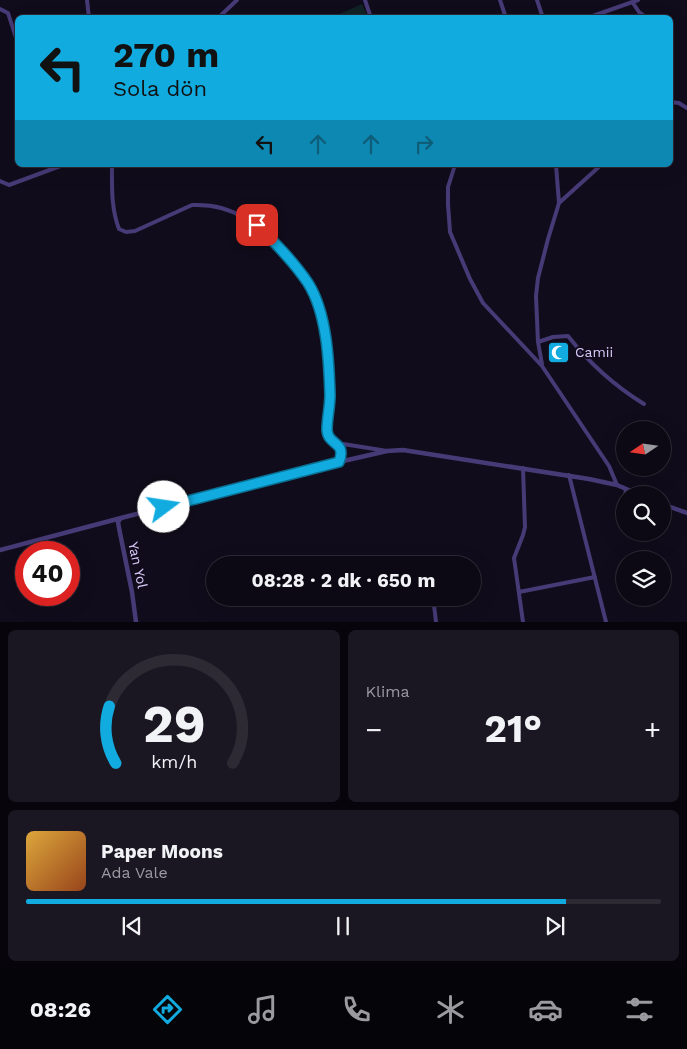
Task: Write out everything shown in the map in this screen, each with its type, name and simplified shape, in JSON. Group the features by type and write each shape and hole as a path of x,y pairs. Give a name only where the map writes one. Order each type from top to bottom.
{"street":[{"path":"87,0 89,15"},
{"path":"221,15 237,0"},
{"path":"365,0 370,15"},
{"path":"500,0 505,15"},
{"path":"537,0 542,15"},
{"path":"596,15 638,0"},
{"path":"633,3 643,15"},
{"path":"0,9 8,13 15,35"},
{"path":"673,102 679,103 687,108"},
{"path":"0,181 9,184 57,167"},
{"path":"112,167 112,202 114,216 119,229 126,232 135,231 192,205 202,204 220,207 243,216 257,225 296,267 309,284 316,300 326,337 329,356 330,407 327,429 330,440 337,444 403,450 569,475 617,485"},
{"path":"453,167 448,187 450,232 470,279 483,303 542,366 609,466 617,485"},
{"path":"542,366 538,342 536,296 538,278 559,203 556,167"},
{"path":"559,203 600,167"},
{"path":"538,342 553,337 568,336 587,360 606,378 644,404"},
{"path":"337,444 342,455 339,462"},
{"path":"0,550 387,450"},
{"path":"523,468 524,527 523,535 514,558 523,622"},
{"path":"569,475 606,622"},
{"path":"671,507 687,513"},
{"name":"Yan Yol","path":"121,518 118,522 118,528 132,592 136,622"},
{"path":"519,592 594,577"},
{"path":"434,606 436,622"}],"shaded area":[{"path":"362,4 367,15 337,15"}],"place":[{"name":"Camii","path":"559,352"}],"route":[{"path":"164,507 339,462 342,455 340,448 330,440 328,435 330,407 329,356 316,300 309,284 296,267 257,225"}]}
